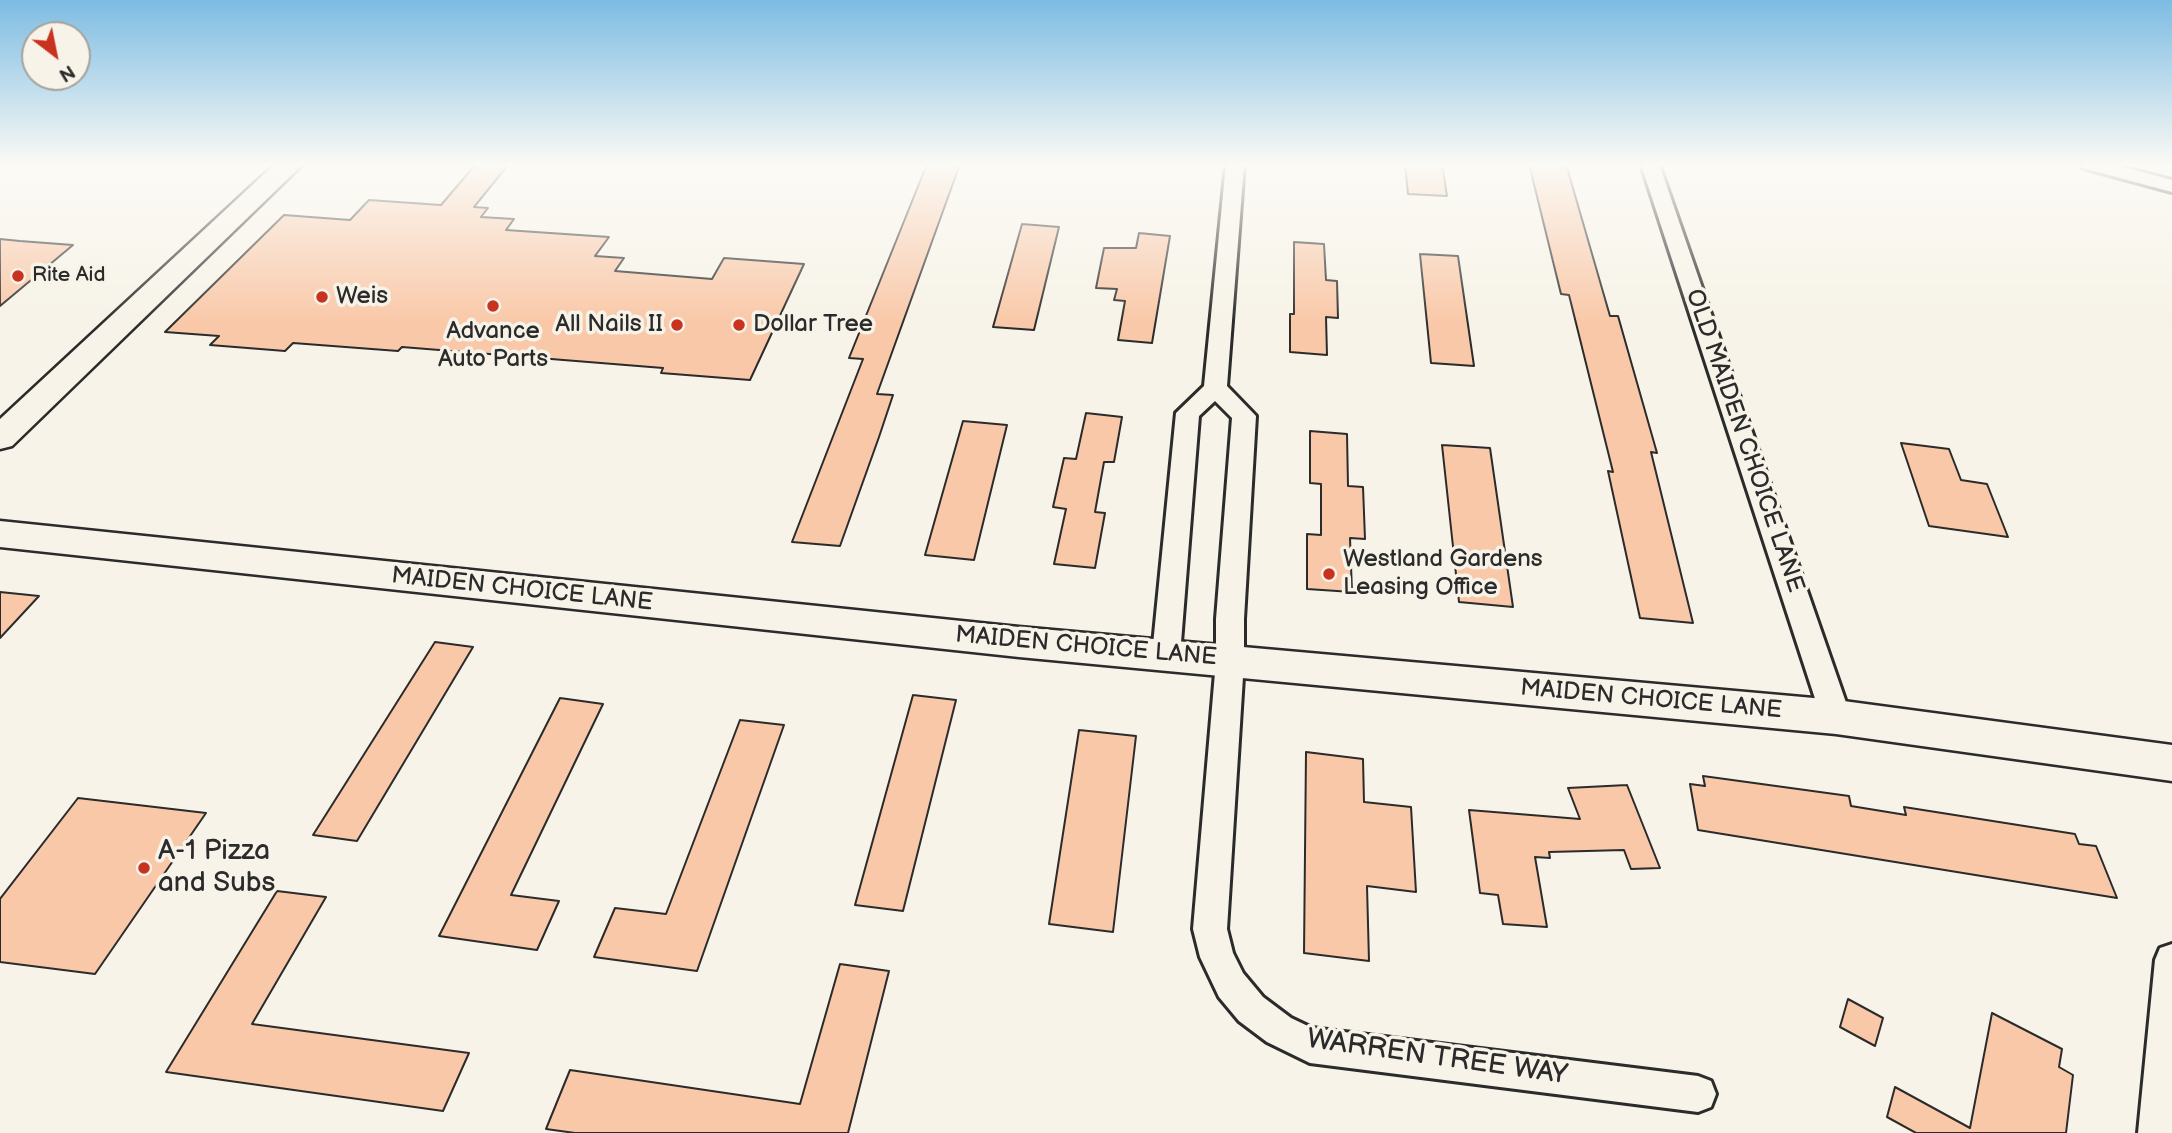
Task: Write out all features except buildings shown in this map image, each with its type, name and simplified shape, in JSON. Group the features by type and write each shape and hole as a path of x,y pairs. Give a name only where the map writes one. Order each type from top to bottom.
{"street":[{"path":"0,438 234,217"},
{"path":"1166,655 1188,413 1215,388 1230,217"},
{"name":"OLD MAIDEN CHOICE LANE","path":"1668,217 1836,717"},
{"name":"WARREN TREE WAY","path":"1215,388 1244,416 1230,619 1230,661 1210,929 1217,957 1231,985 1251,1009 1279,1030 1310,1045 1698,1094"},
{"name":"MAIDEN CHOICE LANE","path":"0,534 1166,655 1836,717 2172,763"},
{"path":"2157,1133 2172,960"}],"place":[{"name":"Rite Aid","path":"18,276"},
{"name":"Weis","path":"322,297"},
{"name":"Advance Auto Parts","path":"493,306"},
{"name":"All Nails II","path":"677,325"},
{"name":"Dollar Tree","path":"739,325"},
{"name":"Westland Gardens Leasing Office","path":"1329,574"},
{"name":"A-1 Pizza and Subs","path":"144,868"}]}
